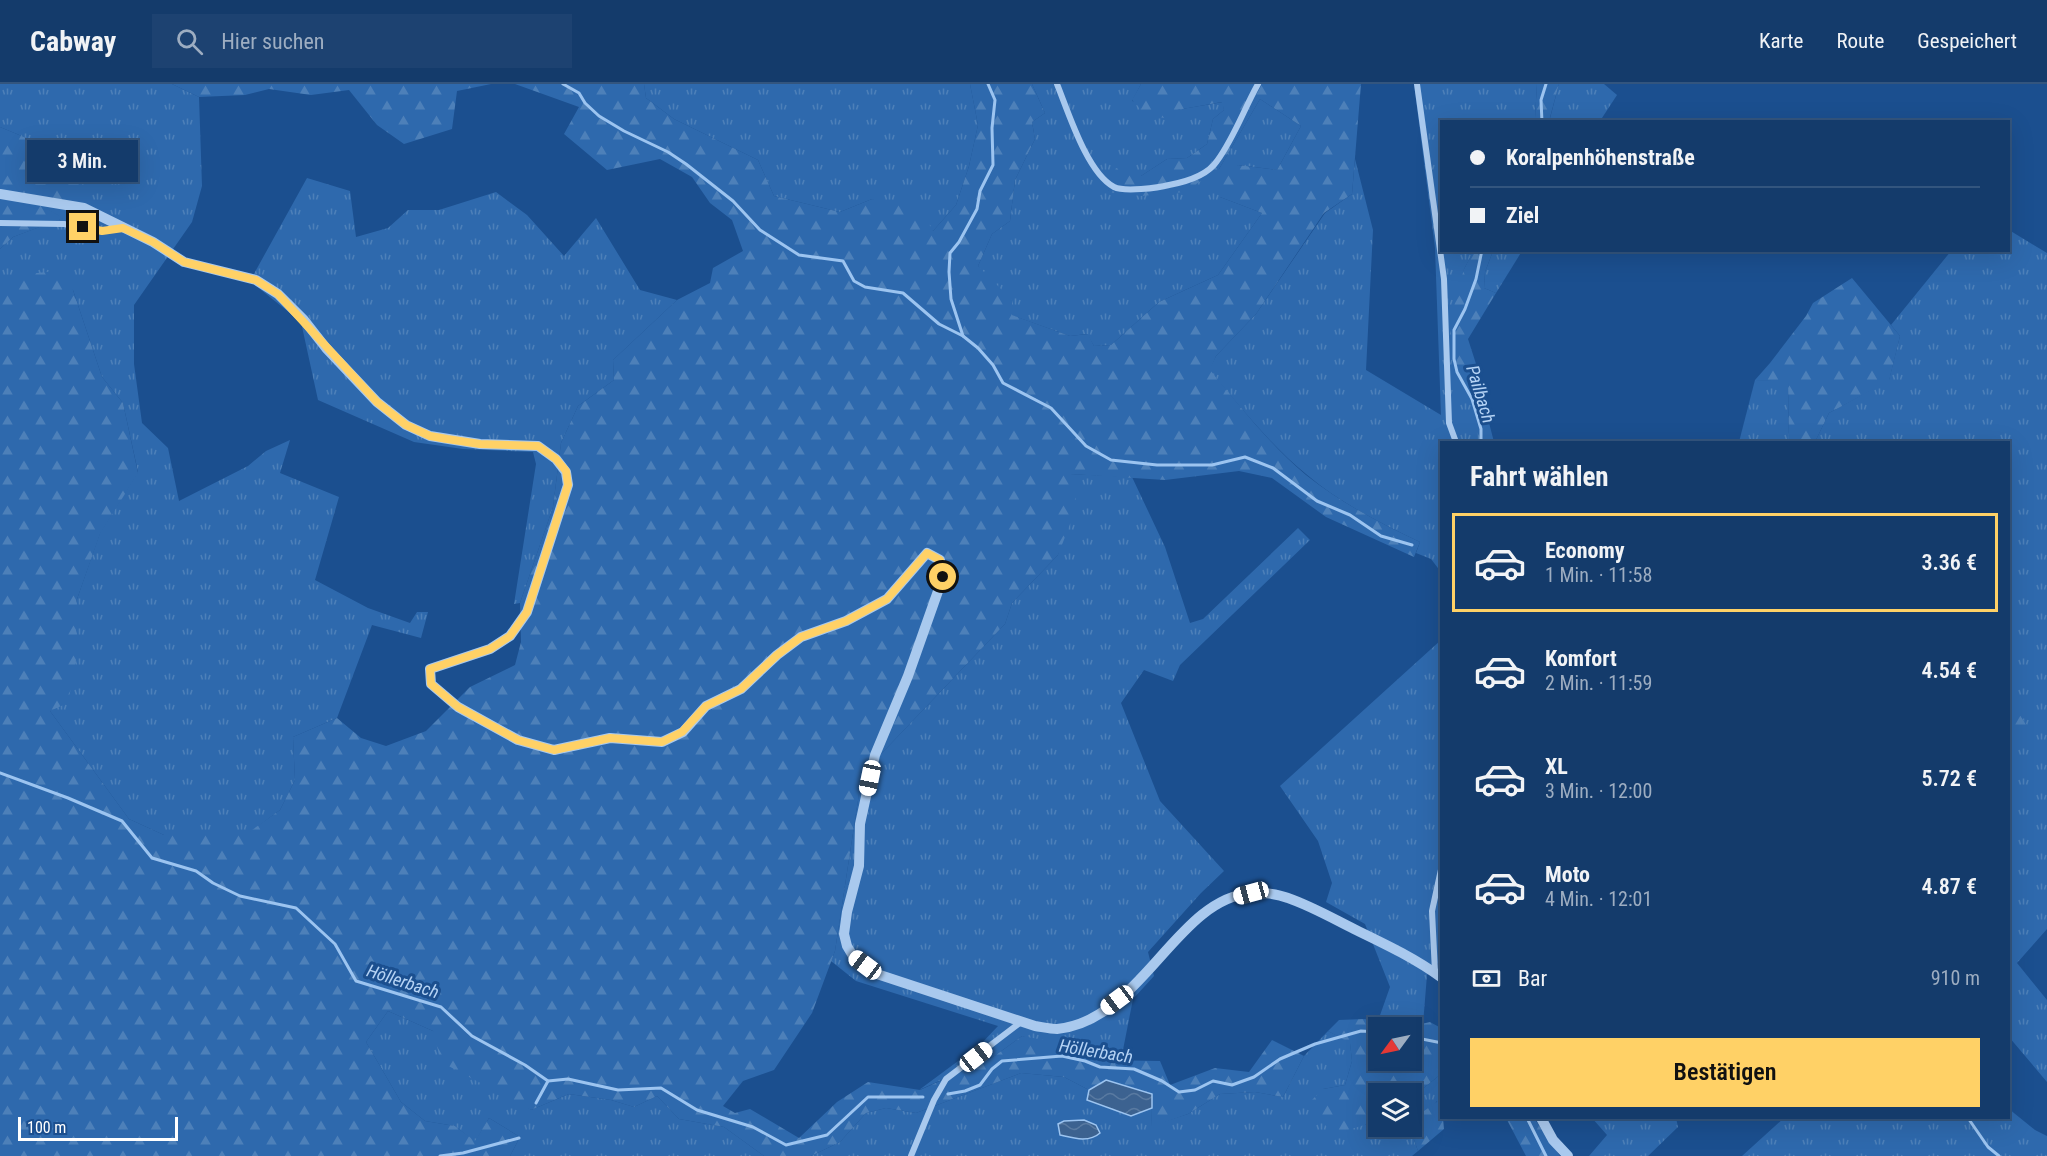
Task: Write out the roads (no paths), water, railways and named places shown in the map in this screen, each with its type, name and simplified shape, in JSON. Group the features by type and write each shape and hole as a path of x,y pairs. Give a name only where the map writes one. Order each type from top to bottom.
{"street":[{"path":"1058,84 1080,142 1097,171 1115,188 1144,189 1190,181 1216,163 1258,84"},
{"path":"1417,84 1440,250"},
{"path":"0,194 84,208 153,242 184,262 256,280 278,294 377,402 406,425 440,438 480,444 538,446 556,459 566,471 568,485 527,612 510,636 490,649 430,669 431,684 458,707 518,740 554,750 610,738 662,742 682,732 706,706 741,689 777,655 801,637 846,621 887,599 927,553 940,560 943,577 908,676 874,755 860,824 859,866 847,912 844,934 853,956 878,974 1021,1022 1054,1029 1074,1026 1092,1018 1129,992 1202,915 1226,900 1251,893 1285,897 1311,907 1383,943 1438,975"},
{"path":"0,223 64,224 102,231 123,228"},
{"path":"1440,252 1444,279 1449,423 1456,441"},
{"path":"1438,975 1432,911 1440,874"},
{"path":"911,1156 934,1100 946,1079 1021,1022"},
{"path":"1542,1119 1554,1140 1568,1156"}],"water":[{"path":"1106,1080 1152,1094 1152,1108 1131,1116 1087,1100 1089,1090"},
{"path":"1084,1120 1096,1125 1100,1133 1086,1139 1060,1135 1058,1124 1064,1121"}],"waterway":[{"path":"563,84 579,93 585,103 599,116 668,152 686,164 733,201 760,230 799,255 843,261 854,281 865,287 903,293 939,324 963,336 978,348 993,365 1003,383 1051,408 1086,446 1111,460 1157,465 1212,465 1245,457 1273,468 1317,501 1350,515 1381,536 1412,545"},
{"path":"963,336 951,299 950,253 959,242 977,209 980,191 993,165 992,128 995,100 988,84"},
{"name":"Pailbach","path":"1542,120 1541,100 1546,84"},
{"name":"Pailbach","path":"1481,441 1481,429 1472,399 1457,372 1454,359 1454,330 1476,279 1482,252"},
{"name":"Höllerbach","path":"0,773 122,821 152,858 196,871 213,883 240,896 296,908 335,944 356,981 441,1007 472,1036 525,1065 548,1081 568,1079 618,1090 661,1088 697,1110 753,1127 786,1145 827,1135 868,1097 923,1097"},
{"name":"Höllerbach","path":"948,1094 980,1085 992,1069 1002,1061 1062,1056 1100,1067 1134,1069 1162,1081 1179,1092 1195,1090 1213,1081 1232,1085 1254,1077 1280,1059 1315,1044 1361,1031 1368,1031"},
{"name":"Höllerbach","path":"1422,1039 1440,1043"},
{"path":"536,1103 548,1081"},
{"name":"Höllerbach","path":"1528,1119 1546,1156"},
{"name":"Pailbach","path":"1969,1119 1988,1147 1999,1156"},
{"path":"440,1156 463,1153 519,1138"}]}
